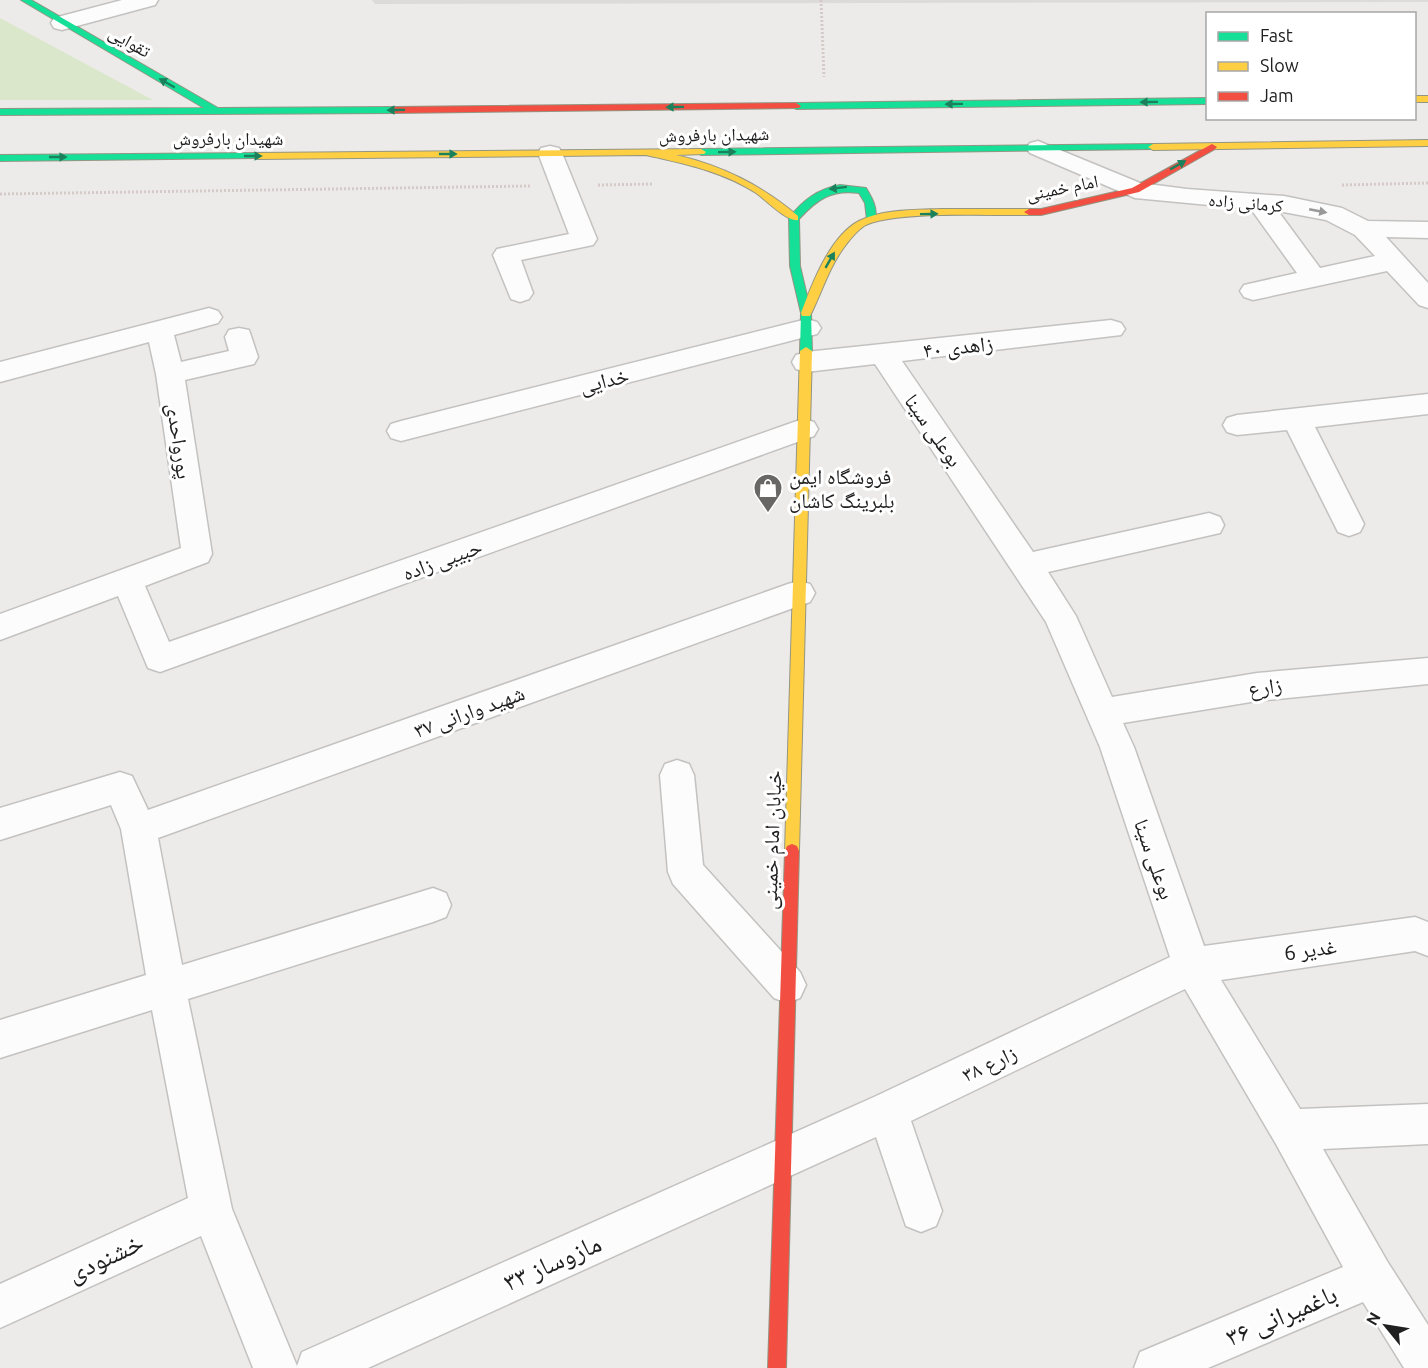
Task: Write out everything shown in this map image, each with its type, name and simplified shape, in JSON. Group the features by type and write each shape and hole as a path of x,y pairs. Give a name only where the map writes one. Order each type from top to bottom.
{"main road":[{"name":"تقوایی","path":"25,0 218,112"},
{"name":"شهیدان بارفروش","path":"0,112 218,112 1206,101"},
{"name":"شهیدان بارفروش","path":"0,158 648,153 1428,143"},
{"name":"امام خمینی","path":"871,218 912,214 1041,212 1135,190 1212,147"},
{"path":"648,153 684,158 719,168 749,182 776,200 794,218"},
{"path":"843,186 862,190 870,203 871,218 859,225 840,243 817,285 806,321 795,266 794,218 807,202 825,190 843,186"},
{"name":"خیابان امام خمینی","path":"777,1368 785,1156 787,985 806,321"}],"street":[{"path":"62,23 147,0"},
{"name":"کرمانی زاده","path":"1038,148 1135,190 1187,197 1258,202 1333,214 1364,229 1428,299"},
{"path":"520,294 507,255 584,239 550,153"},
{"path":"1258,202 1314,278"},
{"path":"1364,229 1428,230"},
{"path":"1253,291 1393,261"},
{"path":"0,372 209,317"},
{"name":"خدایی","path":"401,431 806,321"},
{"name":"پورواحدی","path":"127,580 197,554 170,374 159,329"},
{"name":"زاهدی ۴۰","path":"806,362 1111,329"},
{"path":"170,374 244,357 239,337"},
{"name":"بوعلی سینا","path":"883,354 1027,565 1068,631 1104,712 1192,966 1290,1130 1372,1276 1428,1366"},
{"path":"1237,425 1428,404"},
{"path":"1296,418 1349,524"},
{"name":"حبیبی زاده","path":"127,580 160,659 804,429"},
{"path":"1027,565 1209,525"},
{"path":"0,627 127,580"},
{"name":"شهید وارانی ۳۷","path":"139,829 799,593"},
{"name":"زارع","path":"1104,712 1257,687 1329,678 1428,671"},
{"path":"677,775 686,872 787,985"},
{"path":"0,824 120,787 139,829 167,987 211,1209 274,1368"},
{"path":"0,1039 433,905"},
{"name":"غدیر 6","path":"1192,966 1415,934 1428,939"},
{"name":"زارع ۳۸","path":"785,1156 888,1111 1192,966"},
{"path":"888,1111 921,1211"},
{"path":"1290,1130 1428,1124"},
{"name":"مازوساز ۳۳","path":"318,1368 785,1156"},
{"name":"خشنودی","path":"0,1306 211,1209"},
{"name":"باغمیرانی ۳۶","path":"1156,1368 1372,1276"}],"path":[{"path":"821,0 825,106"}],"shaded area":[{"path":"372,0 1428,0 1428,2 375,4"}],"green space":[{"path":"0,18 153,100 0,100"}],"traffic: fast":[{"path":"25,0 218,112"},
{"path":"796,106 1206,101"},
{"path":"0,112 395,110"},
{"path":"701,152 1153,147"},
{"path":"0,158 257,156"},
{"path":"806,351 806,313 795,266 794,218 816,197 824,192 840,188 862,190 870,203 871,218"}],"traffic: slow":[{"path":"1416,99 1428,99"},
{"path":"1153,147 1428,143"},
{"path":"257,156 701,152"},
{"path":"648,153 690,161 727,174 761,192 794,218"},
{"path":"806,313 834,253 851,232 861,224 873,219 916,213 1029,212"},
{"path":"792,851 806,351"}],"traffic: jam":[{"path":"395,110 796,106"},
{"path":"1029,212 1041,212 1135,190 1212,147"},
{"path":"777,1368 792,851"}],"place":[{"name":"فروشگاه ایمن بلبرینگ کاشان","path":"768,514"}]}
